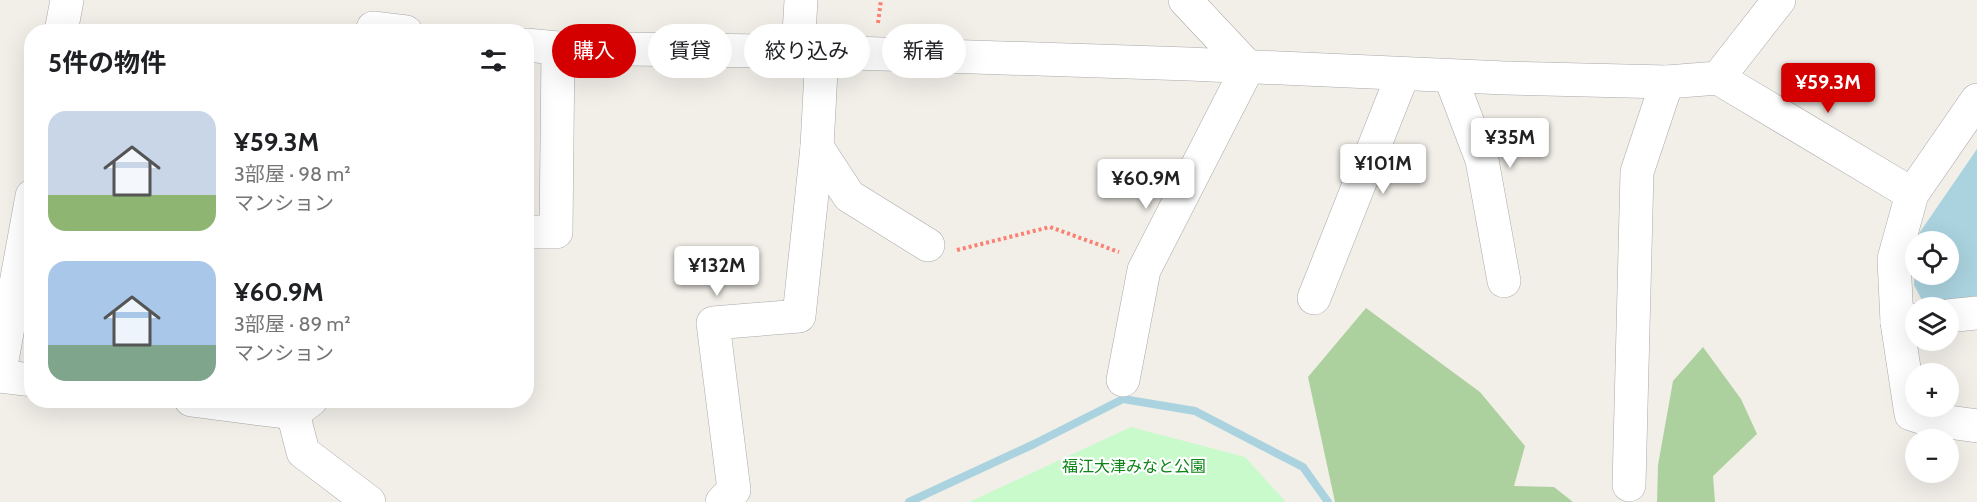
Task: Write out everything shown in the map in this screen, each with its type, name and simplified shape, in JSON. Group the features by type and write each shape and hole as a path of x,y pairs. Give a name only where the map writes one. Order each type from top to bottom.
{"street":[{"path":"62,24 67,0"},
{"path":"801,0 805,24"},
{"path":"1185,0 1248,67"},
{"path":"1718,78 1779,0"},
{"path":"534,46 552,47"},
{"path":"636,49 744,50"},
{"path":"870,53 1450,76 1667,82 1718,78 1912,194"},
{"path":"1123,380 1144,270 1248,67"},
{"path":"1314,298 1404,74"},
{"path":"1450,76 1482,160 1504,281"},
{"path":"534,232 556,232 558,78"},
{"path":"722,502 734,490 713,323 799,316 817,147 812,78"},
{"path":"1629,485 1637,172 1667,82"},
{"path":"1905,316 1894,259 1912,194 1977,100"},
{"path":"817,147 849,196 928,245"},
{"path":"0,371 24,240"},
{"path":"1959,315 1977,313"},
{"path":"1908,351 1911,414 1927,419 1977,426"},
{"path":"0,376 24,379"},
{"path":"302,408 303,452 369,502"}],"path":[{"path":"928,245 945,253 1050,227 1148,263"}],"green space":[{"path":"1366,308 1480,392 1525,446 1514,486 1554,487 1573,502 1335,502 1308,377"},
{"path":"1703,347 1741,399 1757,434 1713,476 1715,502 1657,502 1658,465 1673,381"},
{"name":"福江大津みなと公園","path":"1131,427 1245,457 1286,502 969,502"}],"water":[{"path":"1977,149 1977,296 1959,299 1920,297 1914,285 1959,285 1959,231 1921,231"}],"waterway":[{"path":"909,502 1034,444 1123,399 1195,411 1303,467 1328,502"}]}
